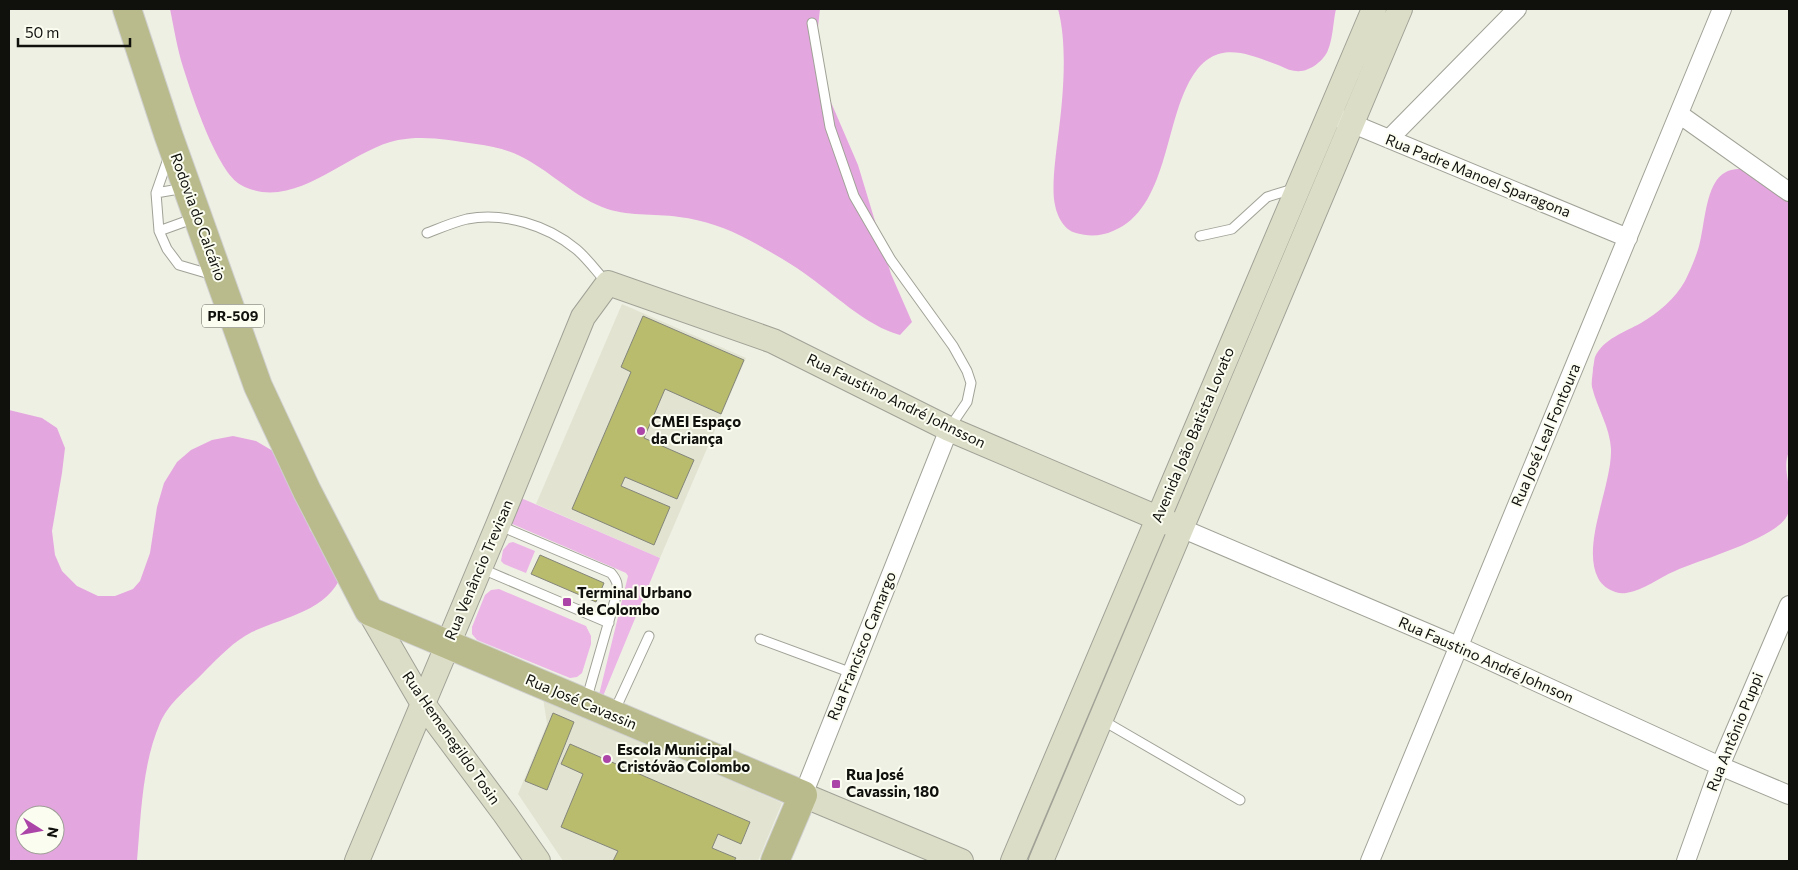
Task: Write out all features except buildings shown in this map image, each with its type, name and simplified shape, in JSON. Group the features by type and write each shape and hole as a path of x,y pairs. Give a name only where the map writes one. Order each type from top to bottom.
{"main road":[{"name":"Rodovia do Calcário","path":"124,12 137,39 173,147 258,386 307,491 368,611"},
{"name":"Rua José Cavassin","path":"368,611 803,795"},
{"name":"Rua Francisco Camargo","path":"775,861 803,795"}],"street":[{"name":"Avenida João Batista Lovato","path":"1041,861 1060,817 1089,714 1158,519 1374,9"},
{"name":"Avenida João Batista Lovato","path":"1013,861 1036,807 1089,714 1182,528 1400,9"},
{"path":"1389,139 1517,9"},
{"name":"Rua José Leal Fontoura","path":"1370,861 1722,9"},
{"name":"Rua Padre Manoel Sparagona","path":"1330,114 1628,238"},
{"path":"1679,114 1789,192"},
{"name":"Rua Faustino André Johnsson","path":"608,283 773,341 949,429 1182,528"},
{"name":"Rua Venâncio Trevisan","path":"357,861 498,525 583,316 608,283"},
{"name":"Rua Francisco Camargo","path":"803,795 949,429"},
{"name":"Rua Faustino André Johnson","path":"1182,528 1458,646 1720,766 1789,795"},
{"name":"Rua Antônio Puppi","path":"1686,861 1720,766 1789,605"},
{"name":"Rua Hemenegildo Tosin","path":"368,611 422,704 538,861"},
{"name":"Rua José Cavassin","path":"803,795 961,861"},
{"path":"1036,807 1060,817"}],"lane":[{"path":"812,23 830,127 854,196 891,260 954,346 967,370 971,383 967,402 949,429"},
{"path":"173,147 156,193 159,231 167,249 179,265 219,277"},
{"path":"1200,236 1232,228 1267,197 1298,187"},
{"path":"156,193 188,188"},
{"path":"427,233 467,219 497,216 529,223 554,234 576,249 608,283"},
{"path":"159,231 198,217"},
{"path":"498,525 611,573 618,584 586,703"},
{"path":"480,568 609,623"},
{"path":"613,715 649,636"},
{"path":"760,639 852,673"},
{"path":"1089,714 1142,742 1186,770 1240,800"}],"shaded area":[{"path":"170,9 820,9 815,54 821,79 858,165 891,274 912,322 900,335 887,331 862,317 791,264 732,232 706,222 688,218 630,214 602,207 581,196 531,162 515,154 493,147 437,139 398,140 360,155 301,186 281,192 261,192 241,185 223,165 206,132 183,67"},
{"path":"1058,9 1336,9 1328,50 1323,58 1306,70 1289,70 1253,56 1231,52 1210,58 1201,65 1192,77 1183,96 1163,163 1145,204 1131,220 1113,231 1100,235 1091,235 1076,233 1068,229 1057,214 1055,205 1054,171 1064,73 1063,39"},
{"path":"1745,168 1789,190 1789,452 1786,467 1790,492 1790,508 1780,525 1753,541 1675,571 1639,589 1626,593 1614,592 1600,581 1594,564 1595,532 1607,480 1611,449 1606,425 1592,387 1595,357 1603,345 1654,315 1676,294 1685,281 1696,255 1707,205 1714,185 1719,177 1726,172"},
{"name":"CMEI Espaço da Criança","path":"622,304 746,358 660,558 536,504"},
{"path":"9,410 42,418 57,428 65,448 52,531 55,555 62,571 77,586 98,596 115,596 133,589 140,581 150,553 157,507 164,483 177,462 191,450 212,440 233,436 256,441 278,454 302,499 310,530 328,550 342,574 327,597 316,605 252,632 239,640 180,695 164,715 149,756 143,790 137,861 9,861"},
{"path":"521,498 660,558 601,701 598,699 628,576 626,573 510,523"},
{"path":"513,542 535,551 526,573 501,561 503,550 509,543"},
{"path":"499,589 586,626 591,636 591,644 582,673 577,677 570,678 477,640 472,634 472,627 485,595 491,590"},
{"name":"Escola Municipal Cristóvão Colombo","path":"543,698 782,803 758,861 563,861 518,794 547,724"}],"place":[{"name":"CMEI Espaço da Criança","path":"641,431"},
{"name":"Terminal Urbano de Colombo","path":"567,602"},
{"name":"Escola Municipal Cristóvão Colombo","path":"607,759"},
{"name":"Rua José Cavassin, 180","path":"836,784"}]}
